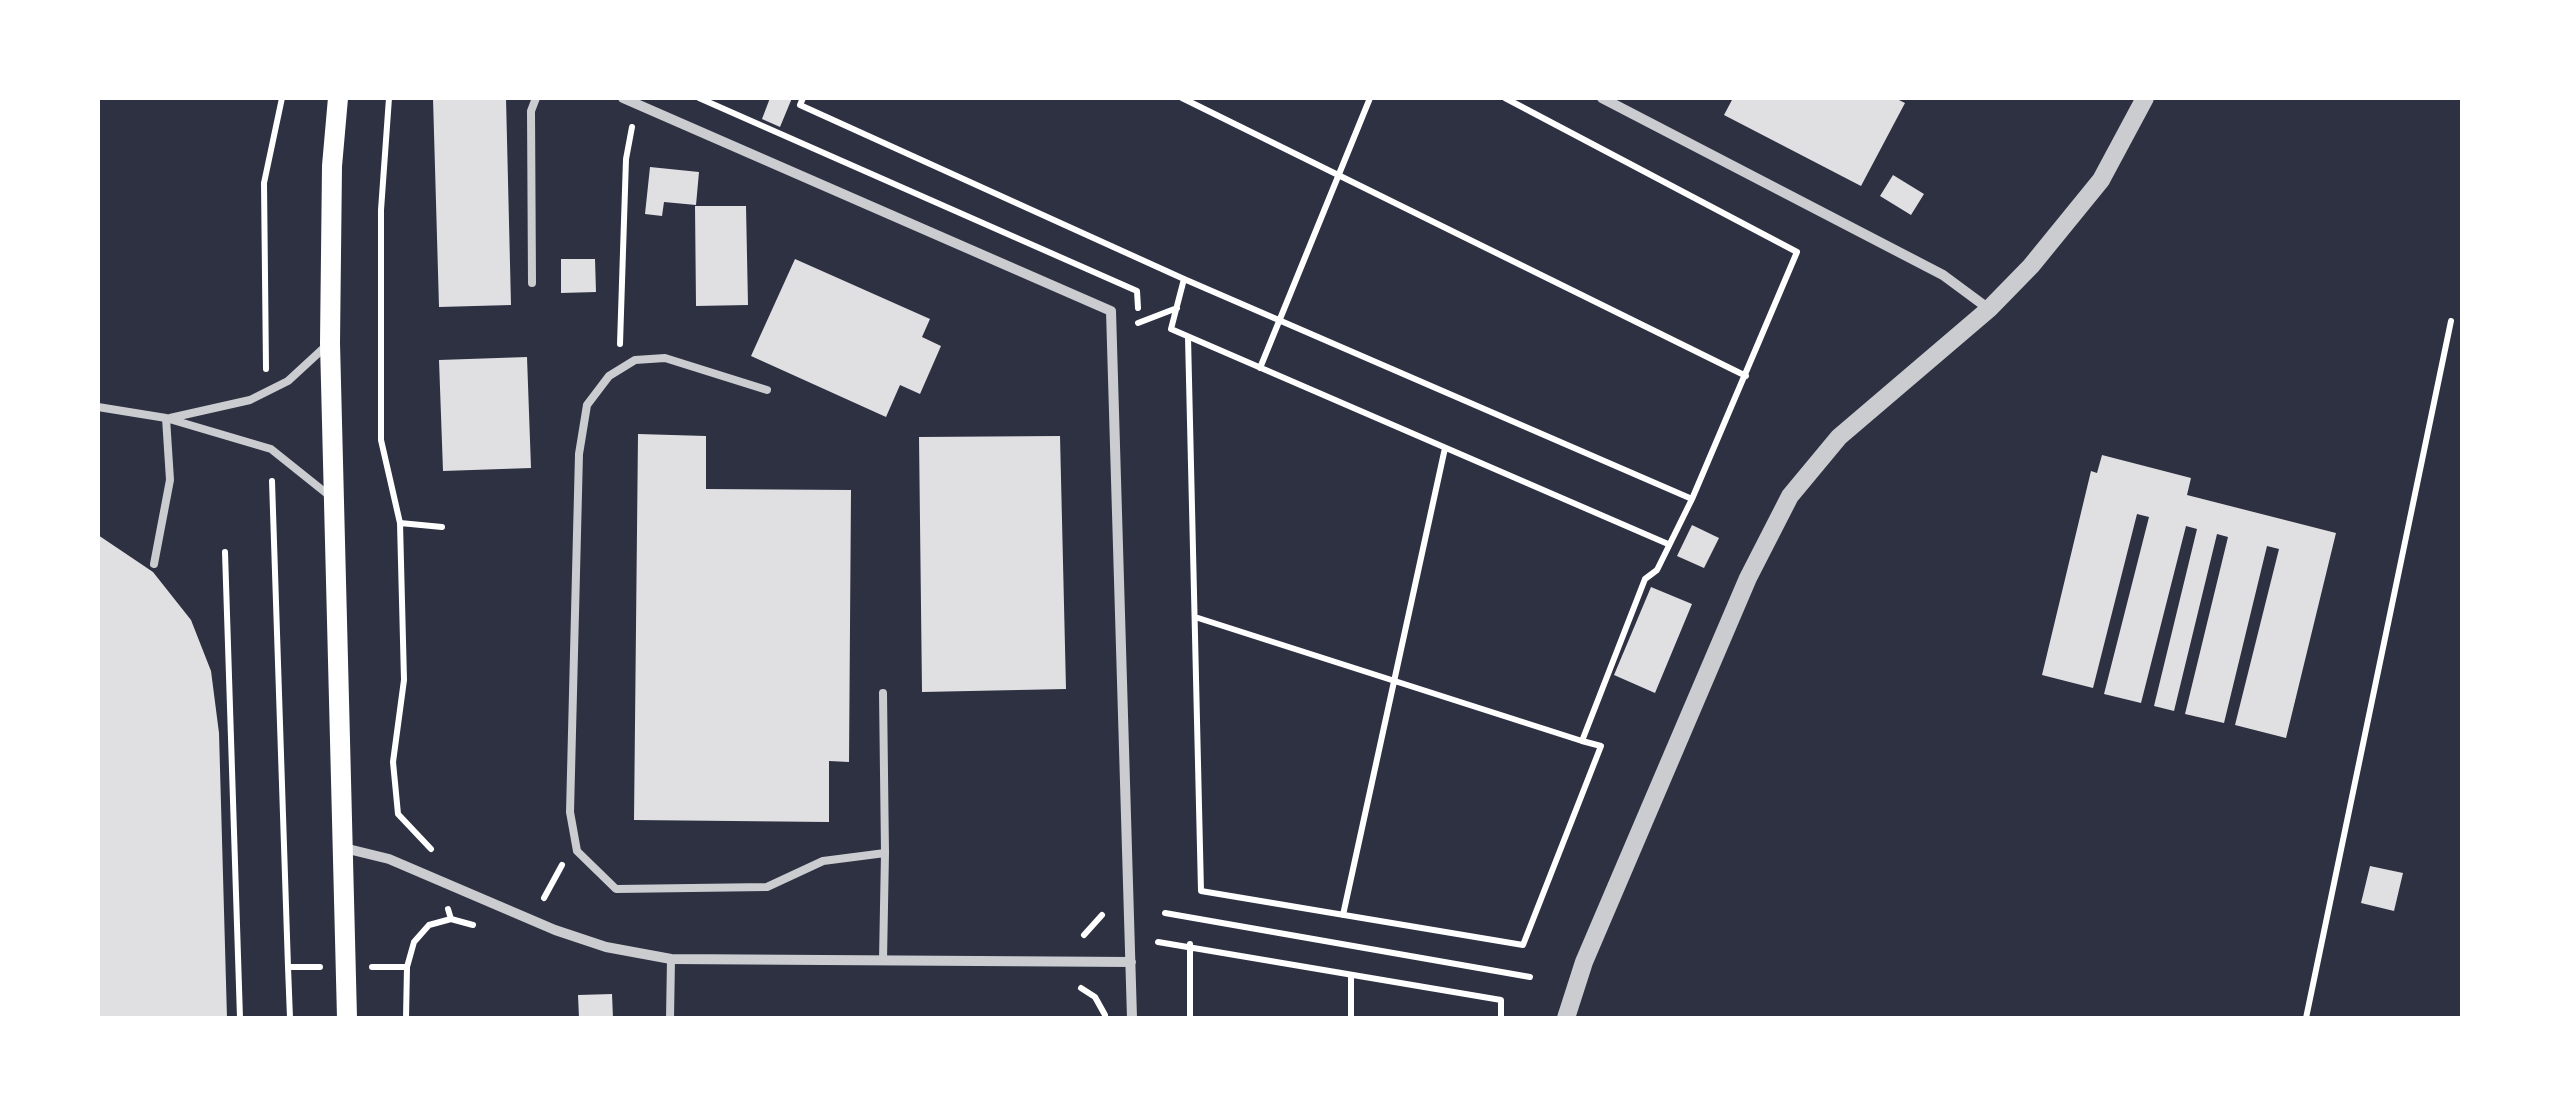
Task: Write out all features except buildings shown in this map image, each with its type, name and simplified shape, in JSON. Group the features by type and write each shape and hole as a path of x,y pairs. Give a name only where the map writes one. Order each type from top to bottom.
{"main road":[{"path":"338,98 331,185 330,343 347,1018"}],"street":[{"path":"623,98 1111,311 1132,1018"},
{"path":"1602,98 1943,275 1989,309"},
{"path":"1566,1018 1584,962 1748,578 1790,496 1840,437 1989,309 2031,266 2101,180 2145,98"},
{"path":"344,848 389,859 606,947 671,959 1131,962"}],"lane":[{"path":"532,283 531,111 536,98"},
{"path":"166,418 231,406 270,390 288,381 330,343"},
{"path":"767,390 666,358 635,360 619,370 587,405 579,454 570,812 577,852 616,889 766,887 823,861 885,854"},
{"path":"98,407 166,418 271,449 334,500"},
{"path":"154,564 170,480 166,418"},
{"path":"883,693 883,960"},
{"path":"670,1018 671,959"}],"path":[{"path":"270,390 264,357 264,183 282,98"},
{"path":"389,98 381,210 381,440 400,523 404,680 392,762 398,814 430,848 446,855"},
{"path":"699,98 1137,291 1139,342"},
{"path":"803,98 800,105 1184,280 1692,499"},
{"path":"1182,98 1746,376"},
{"path":"1260,368 1370,98"},
{"path":"1505,98 1797,252 1692,499 1657,570 1645,579 1582,740"},
{"path":"619,370 626,159 638,104"},
{"path":"1184,280 1172,329 1668,544"},
{"path":"1138,322 1176,308"},
{"path":"2306,1018 2451,321"},
{"path":"1188,337 1201,891 1523,945 1601,746 1195,617"},
{"path":"1342,914 1445,448"},
{"path":"271,449 290,1018"},
{"path":"400,523 442,527"},
{"path":"225,552 240,1018"},
{"path":"406,1018 407,967 414,942 430,924 450,919 430,848"},
{"path":"544,899 562,864 577,852"},
{"path":"528,892 560,906"},
{"path":"1078,938 1101,918 1104,903"},
{"path":"1156,904 1158,962"},
{"path":"1164,912 1530,977"},
{"path":"1158,942 1190,944 1501,1000 1501,1018"},
{"path":"1190,944 1190,1018"},
{"path":"288,967 407,967"},
{"path":"1351,974 1352,1018"}]}
